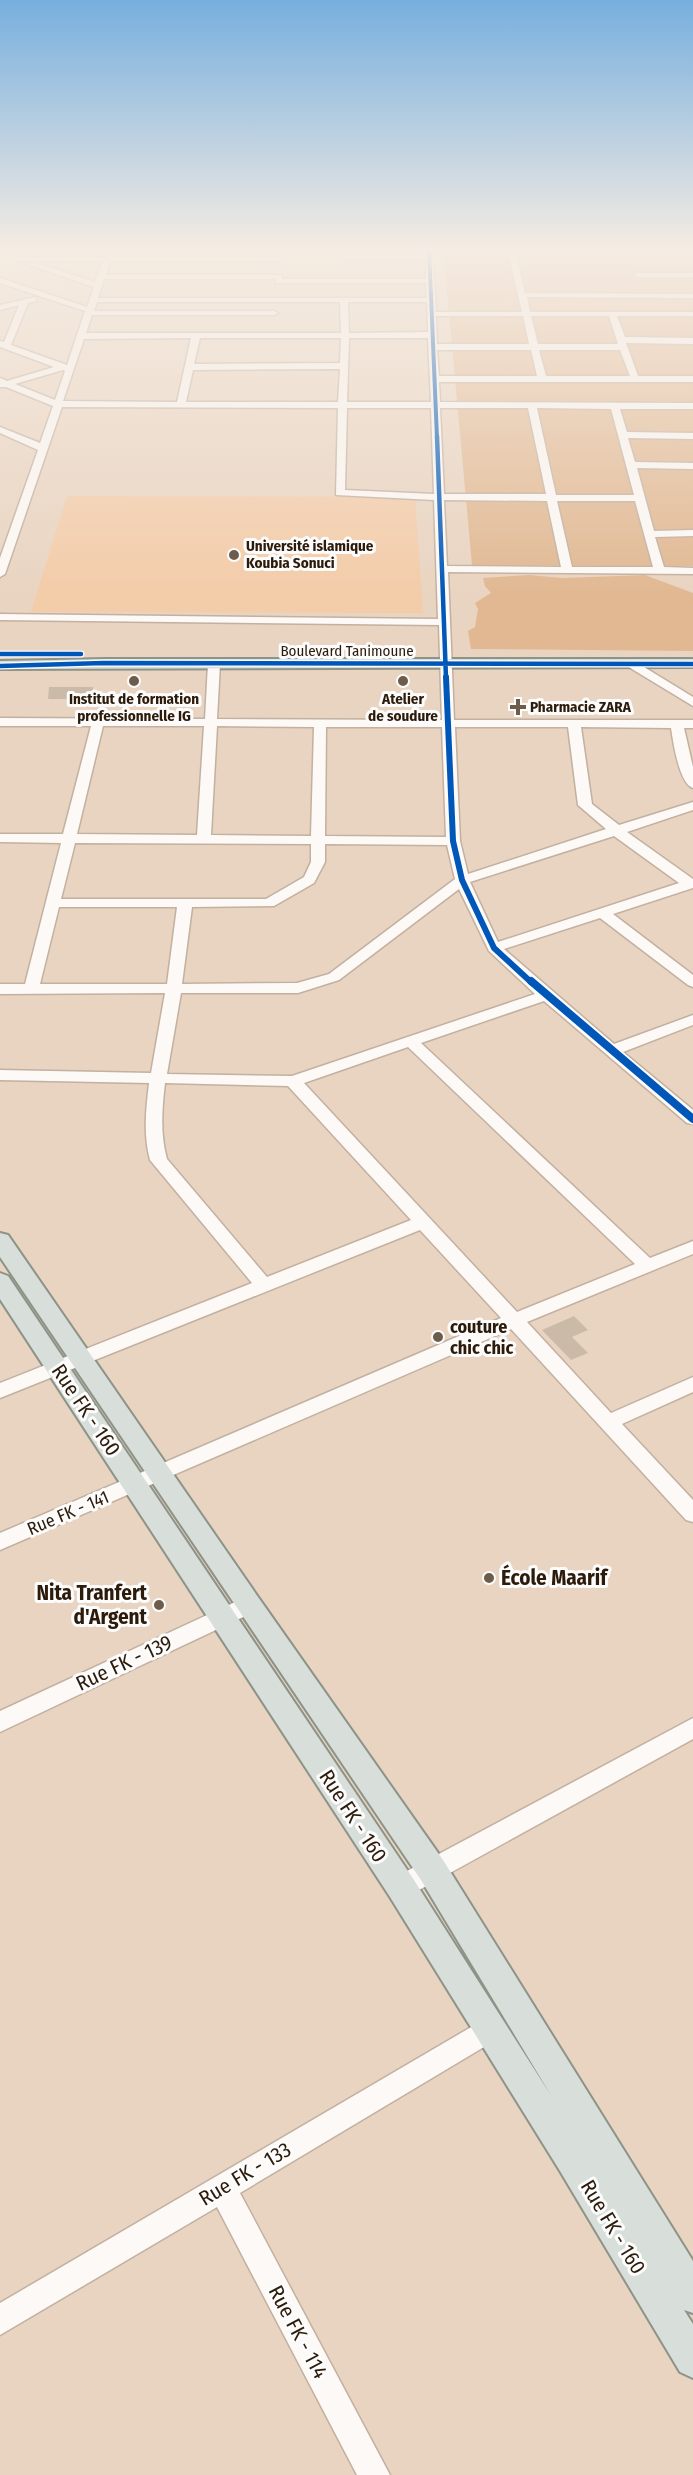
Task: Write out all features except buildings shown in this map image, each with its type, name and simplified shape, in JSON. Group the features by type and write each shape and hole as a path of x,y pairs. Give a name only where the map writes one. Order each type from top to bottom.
{"main road":[{"name":"Boulevard Tanimoune","path":"0,654 693,663"},
{"name":"Boulevard Tanimoune","path":"0,665 214,664 693,655"},
{"name":"Rue FK - 160","path":"0,1240 70,1364 235,1611 401,1887 691,2352"},
{"name":"Rue FK - 160","path":"0,1281 70,1364"},
{"name":"Rue FK - 160","path":"235,1611 432,1870 693,2295"}],"street":[{"path":"54,364 66,368"},
{"path":"0,574 4,549 42,448 68,364"},
{"path":"181,404 190,364"},
{"path":"434,364 453,841 462,880 495,948 611,1051 693,1118"},
{"path":"539,364 542,379"},
{"path":"630,364 635,379"},
{"path":"189,367 344,366 340,493 345,495 640,498"},
{"path":"2,383 66,368"},
{"path":"434,379 690,379 693,390"},
{"path":"2,383 57,404 693,406"},
{"path":"532,405 567,570"},
{"path":"615,406 659,570"},
{"path":"0,430 42,448"},
{"path":"623,435 693,436"},
{"path":"631,465 693,466"},
{"path":"649,534 693,533"},
{"path":"442,569 693,571"},
{"path":"0,617 443,622"},
{"path":"632,663 693,702"},
{"path":"204,839 214,664"},
{"path":"0,722 693,724"},
{"path":"32,989 98,722"},
{"path":"53,903 269,903 282,897 313,875 318,862 316,840 320,722"},
{"path":"574,724 585,805 690,886"},
{"path":"677,724 682,756 693,784"},
{"path":"0,989 298,988 316,984 334,977 462,880 693,806"},
{"path":"0,838 453,841"},
{"path":"495,948 690,886"},
{"path":"185,903 174,988 158,1078 154,1145 156,1153 264,1286"},
{"path":"603,912 693,982"},
{"path":"0,1075 293,1081 546,995"},
{"path":"611,1051 693,1020"},
{"path":"410,1041 648,1266"},
{"path":"293,1081 693,1514"},
{"path":"0,1391 423,1222"},
{"name":"Rue FK - 141","path":"0,1542 515,1320 693,1247"},
{"path":"609,1422 693,1384"},
{"name":"Rue FK - 139","path":"0,1722 235,1611"},
{"path":"401,1887 693,1728"},
{"name":"Rue FK - 133","path":"0,2320 490,2029"},
{"name":"Rue FK - 114","path":"222,2188 374,2475"}],"shaded area":[{"path":"454,364 693,364 693,566 472,565"},
{"name":"Université islamique Koubia Sonuci","path":"67,496 415,497 423,613 31,612"},
{"path":"529,575 562,578 645,575 693,593 693,651 471,649 468,631 475,627 478,609 475,603 491,593 485,586 483,578"}],"cycle path":[{"path":"434,364 453,841 462,880 494,948 693,1119"},
{"path":"0,654 81,654"},
{"path":"0,666 104,663 693,664"}],"place":[{"name":"Université islamique Koubia Sonuci","path":"234,555"},
{"name":"Institut de formation professionnelle IG","path":"134,681"},
{"name":"Atelier de soudure","path":"403,681"},
{"name":"Pharmacie ZARA","path":"518,707"},
{"name":"couture chic chic","path":"438,1337"},
{"name":"École Maarif","path":"489,1578"},
{"name":"Nita Tranfert d'Argent","path":"159,1605"}]}
